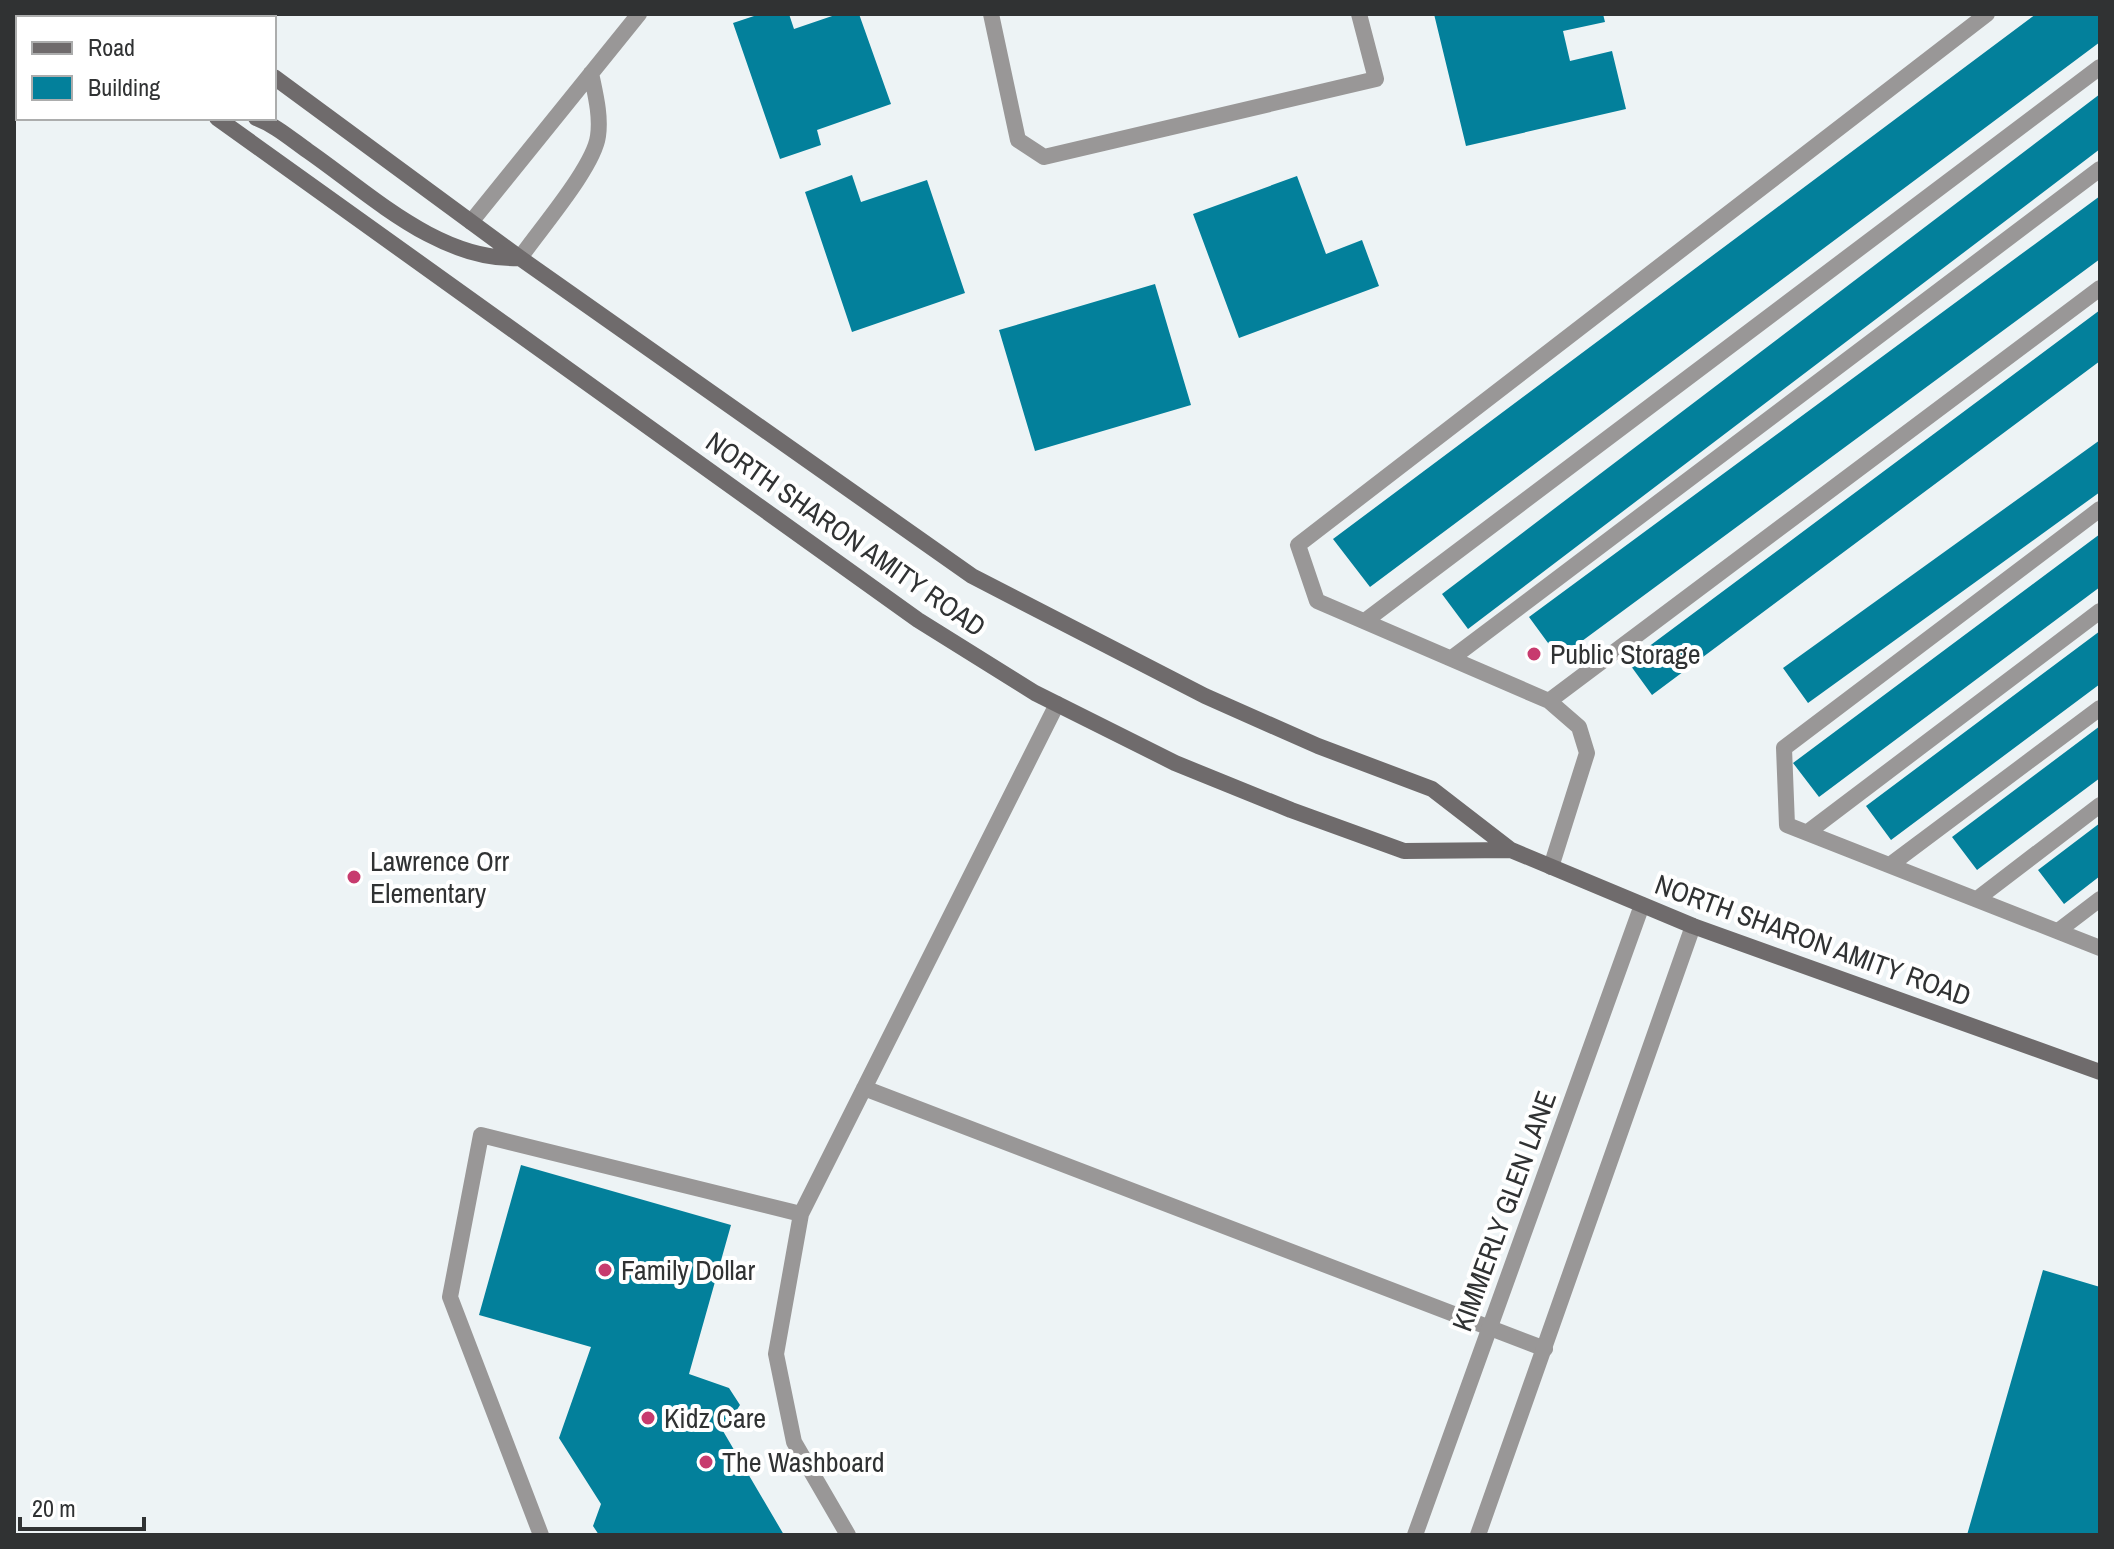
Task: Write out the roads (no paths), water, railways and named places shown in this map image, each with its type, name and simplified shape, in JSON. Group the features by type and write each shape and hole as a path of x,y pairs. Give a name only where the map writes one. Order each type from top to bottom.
{"main road":[{"name":"NORTH SHARON AMITY ROAD","path":"276,78 520,258 972,576 1205,696 1318,746 1432,789 1511,850 1693,926 2100,1072"},
{"name":"NORTH SHARON AMITY ROAD","path":"220,120 918,620 1057,704 1175,763 1404,851 1511,850"},
{"path":"259,120 423,231 477,254 496,259 520,258"}],"street":[{"path":"471,222 639,14"},
{"path":"991,14 1018,140 1044,157 1376,79 1359,14"},
{"path":"1551,867 1587,753 1579,727 1549,701 1317,601 1298,545 1987,14"},
{"path":"1365,621 2100,67"},
{"path":"520,258 592,157 598,137 598,112 591,73"},
{"path":"1452,658 2100,169"},
{"path":"1549,701 2100,288"},
{"path":"2100,509 1784,748 1787,825 2100,948"},
{"path":"1808,832 2100,611"},
{"path":"848,1535 794,1442 776,1354 801,1214 1057,704"},
{"path":"1890,865 2100,708"},
{"path":"1977,899 2100,805"},
{"path":"2058,931 2100,899"},
{"name":"KIMMERLY GLEN LANE","path":"1415,1535 1642,905"},
{"path":"1478,1535 1693,926"},
{"path":"864,1088 1545,1349"},
{"path":"541,1535 450,1297 481,1135 801,1214"}],"place":[{"name":"Public Storage","path":"1534,654"},
{"name":"Lawrence Orr Elementary","path":"354,877"},
{"name":"Family Dollar","path":"605,1270"},
{"name":"Kidz Care","path":"648,1418"},
{"name":"The Washboard","path":"706,1462"}]}
